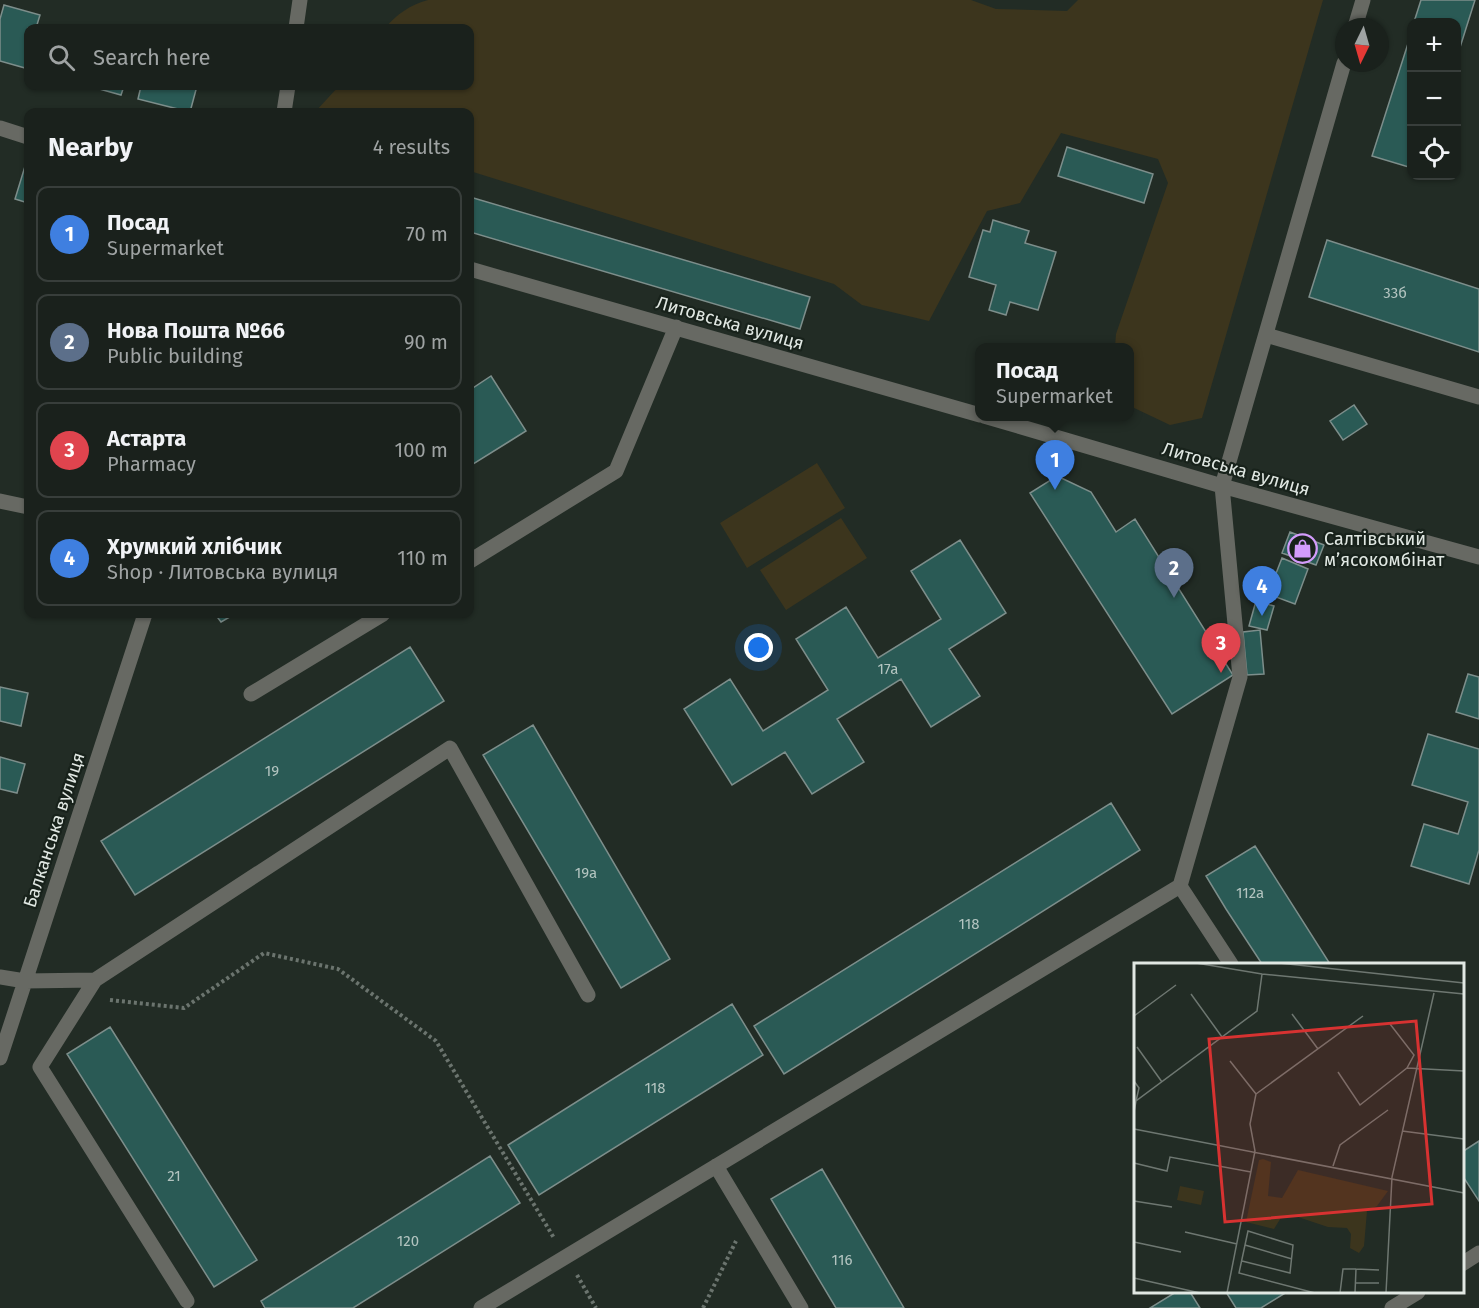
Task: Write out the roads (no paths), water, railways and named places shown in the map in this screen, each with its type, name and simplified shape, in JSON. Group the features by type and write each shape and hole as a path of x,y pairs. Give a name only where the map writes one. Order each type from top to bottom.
{"street":[{"path":"297,24 300,0"},
{"path":"1358,18 1363,0"},
{"path":"481,1308 1180,886 1240,677 1222,486 1341,72"},
{"path":"285,108 287,90"},
{"path":"0,128 24,136"},
{"name":"Литовська вулиця","path":"474,270 975,414"},
{"path":"474,559 615,471 676,327"},
{"path":"1266,335 1479,397"},
{"name":"Литовська вулиця","path":"999,421 1479,557"},
{"path":"0,501 24,506"},
{"name":"Балканська вулиця","path":"0,1058 144,618"},
{"path":"251,694 376,618"},
{"path":"187,1301 40,1067 95,980 450,748 588,995"},
{"path":"1180,886 1230,963"},
{"path":"0,977 25,981 95,980"},
{"path":"716,1166 801,1308"},
{"path":"1464,1263 1479,1253"},
{"path":"1392,1308 1416,1293"}],"place":[{"name":"Посад","path":"1055,490"},
{"name":"Салтівський мʼясокомбінат","path":"1303,549"},
{"name":"Нова Пошта №66","path":"1174,598"},
{"name":"Хрумкий хлібчик","path":"1262,616"},
{"name":"Астарта","path":"1221,673"}]}
